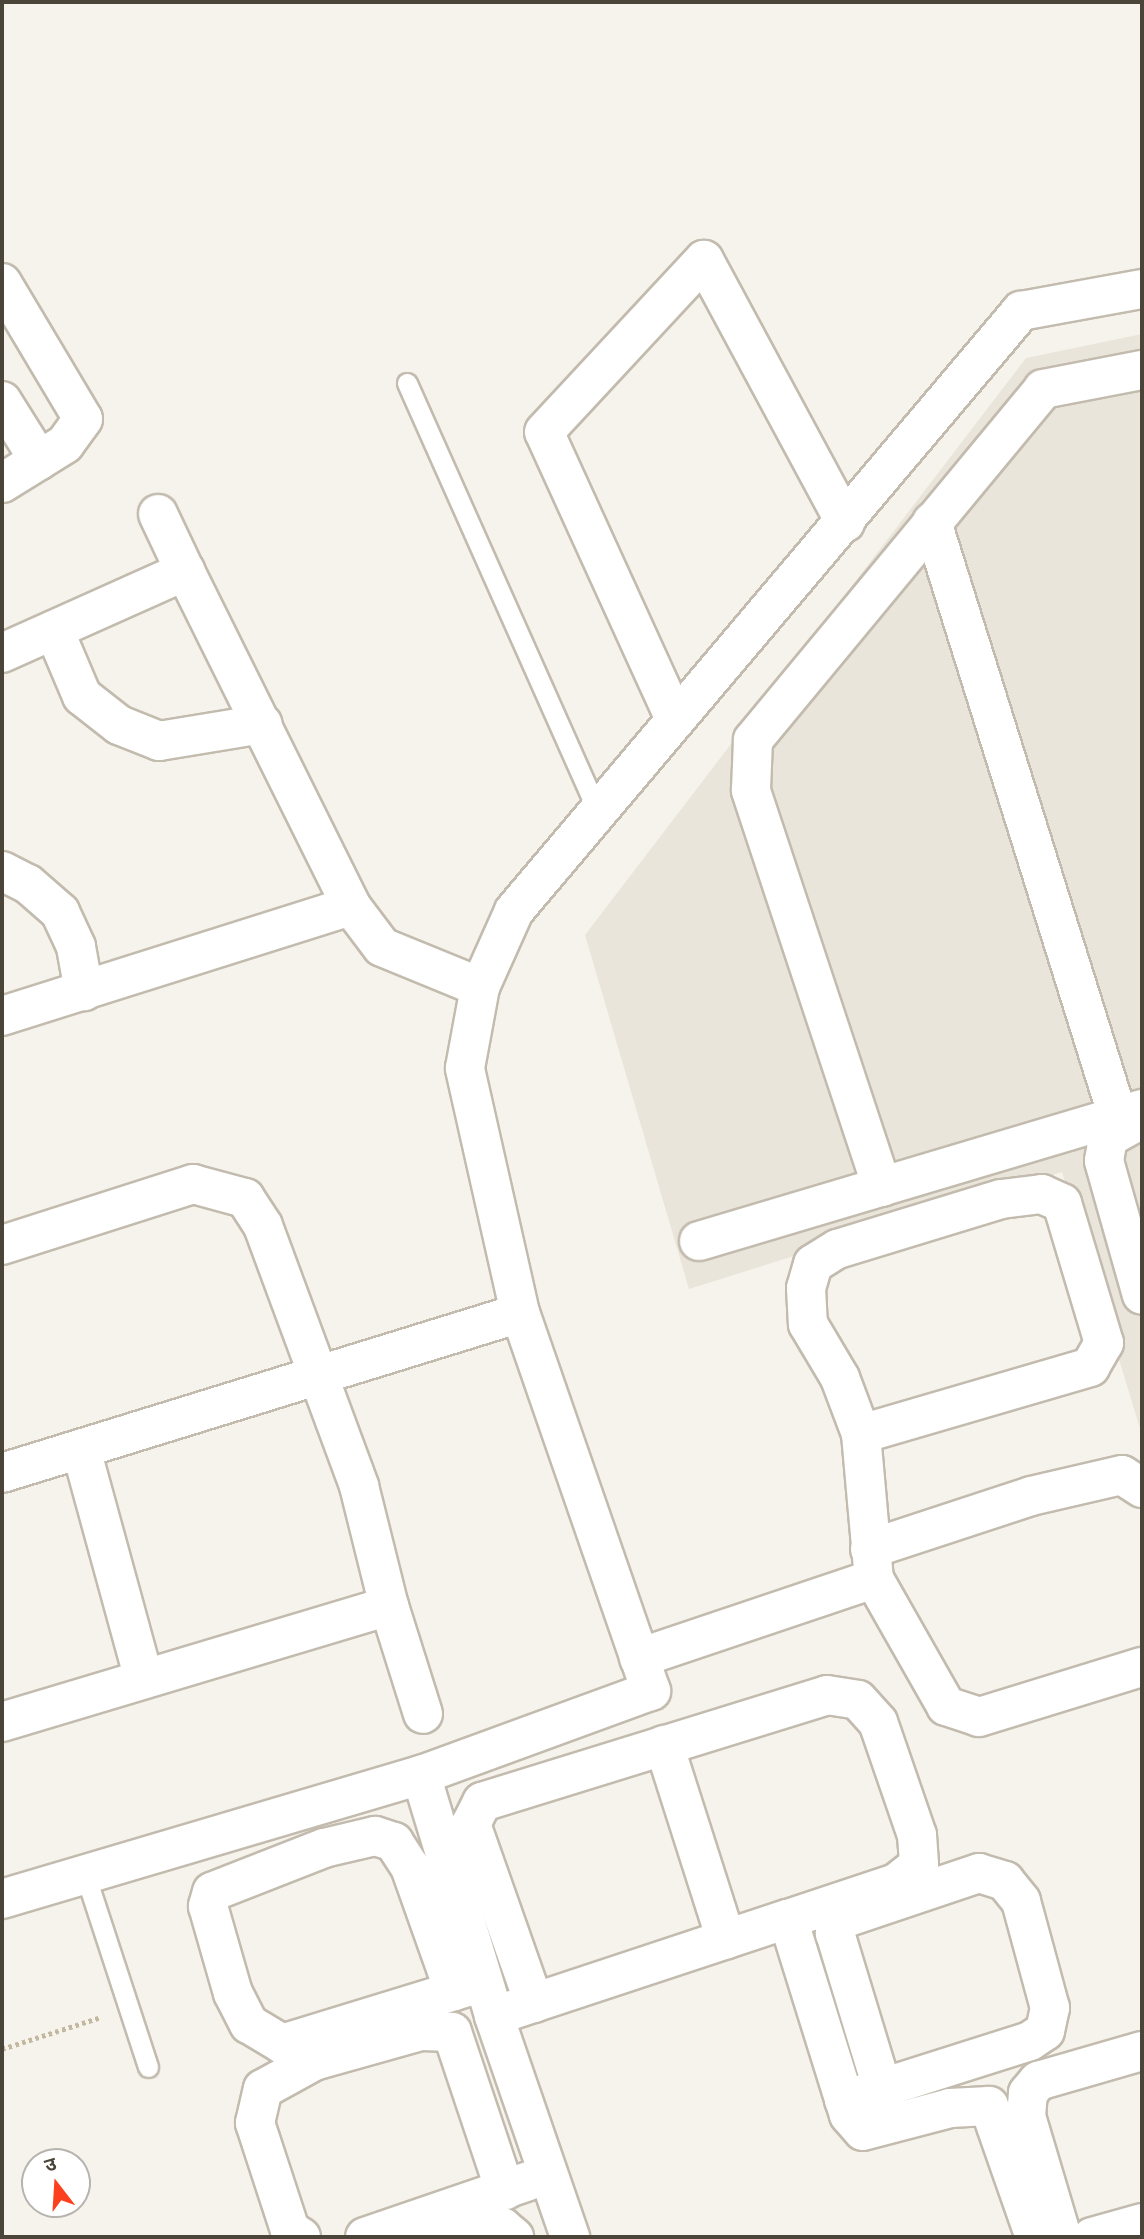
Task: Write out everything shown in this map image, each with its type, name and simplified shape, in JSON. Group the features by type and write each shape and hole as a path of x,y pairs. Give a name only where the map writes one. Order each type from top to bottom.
{"street":[{"path":"675,719 544,432 704,260 845,522"},
{"path":"2,284 83,419 65,444 2,483"},
{"path":"2,1899 421,1775 651,1691 520,1313 465,1068 480,987 514,911 1021,311 1142,289"},
{"path":"882,1187 751,790 753,740 1043,389 1142,370"},
{"path":"2,401 39,460"},
{"path":"158,514 351,906 382,947 480,987"},
{"path":"932,522 1134,1115"},
{"path":"2,653 185,571"},
{"path":"54,630 82,696 119,725 159,741 262,724"},
{"path":"2,871 28,884 60,912 76,947 83,991"},
{"path":"2,1016 351,906"},
{"path":"699,1241 1134,1115"},
{"path":"1134,1115 1108,1138 1104,1161 1142,1295"},
{"path":"2,1245 194,1184 245,1198 263,1226 316,1376 359,1486 389,1606 424,1714"},
{"path":"861,1434 1090,1367 1104,1343 1062,1203 1042,1194 1001,1199 837,1249 813,1264 806,1288 808,1324 840,1378 861,1434 872,1564 946,1706 979,1717 1142,1667"},
{"path":"2,1473 520,1313"},
{"path":"81,1449 144,1679"},
{"path":"639,1658 1057,1490 1122,1475 1142,1488"},
{"path":"2,1722 389,1606"},
{"path":"534,2003 471,1824 482,1802 827,1695 858,1700 878,1721 917,1835 919,1865 896,1883 534,2003 477,1997 282,2044 263,2036 249,2024 233,1993 208,1906 212,1892 324,1848 375,1836 394,1842 410,1867 477,1997 548,2174 570,2237"},
{"path":"664,1745 726,1939"},
{"path":"421,1775 477,1997"},
{"path":"844,2100 882,2088 1030,2041 1045,2031 1050,2008 1021,1901 1005,1881 979,1873 842,1919 835,1933 882,2088"},
{"path":"788,1919 849,2115 863,2131 950,2108 989,2106 1035,2237"},
{"path":"301,2237 290,2230 255,2123 263,2089 314,2062 421,2031 452,2032 505,2190"},
{"path":"1062,2237 1026,2116 1028,2093 1038,2081 1142,2051"},
{"path":"365,2237 548,2174"},
{"path":"1092,2237 1142,2224"},
{"path":"447,2237 502,2227 514,2237"}],"lane":[{"path":"407,383 598,811"},
{"path":"85,1874 148,2067"}],"path":[{"path":"2,2049 129,2008"}],"shaded area":[{"path":"1142,334 1142,1435 1062,1172 689,1289 585,935 1026,358"}]}
